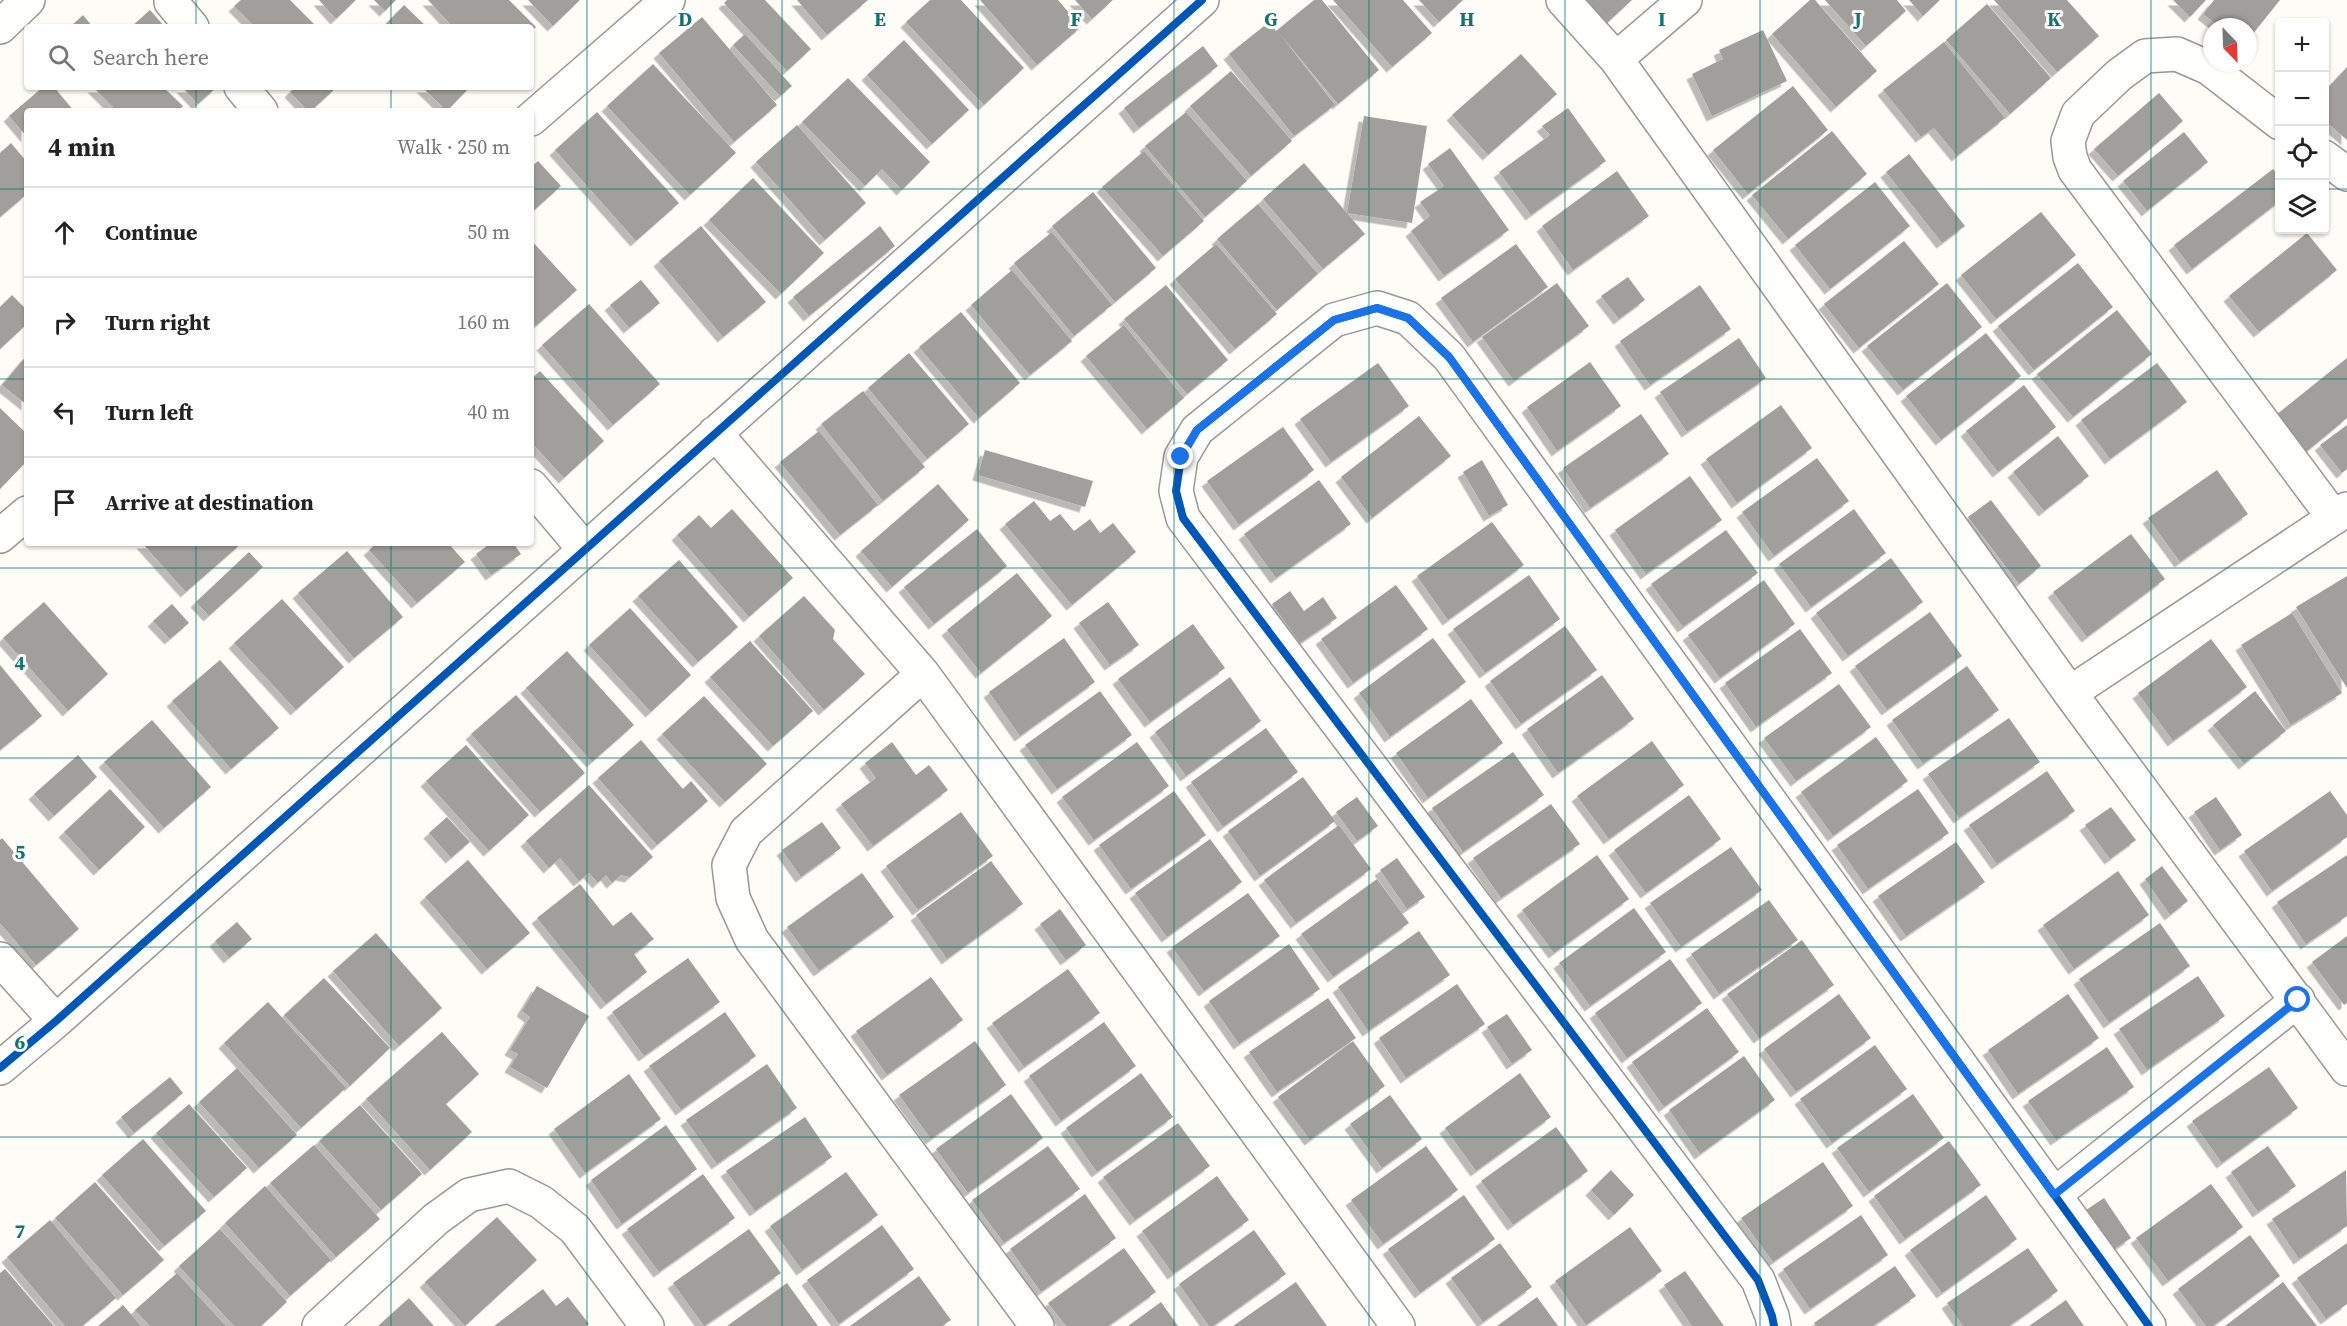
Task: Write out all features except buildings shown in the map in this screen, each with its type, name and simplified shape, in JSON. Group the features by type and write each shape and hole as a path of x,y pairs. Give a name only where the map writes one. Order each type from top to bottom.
{"street":[{"path":"0,27 28,0"},
{"path":"173,0 171,2 189,24"},
{"path":"534,116 668,0"},
{"path":"0,1068 56,1021 1202,0"},
{"path":"1563,0 1616,59 2070,693 2347,1069"},
{"path":"1616,59 1685,0"},
{"path":"2070,693 2340,514 2075,170 2070,157 2068,141 2078,114 2119,75 2145,56 2177,54 2209,68 2275,119"},
{"path":"244,90 258,108"},
{"path":"2329,160 2347,174"},
{"path":"1774,1326 1773,1316 1758,1280 1183,518 1176,491 1181,457 1197,430 1334,320 1377,308 1408,318 1449,357 2149,1326"},
{"path":"715,433 922,674 1398,1326"},
{"path":"534,490 585,550"},
{"path":"0,536 24,516"},
{"path":"922,674 746,832 729,865 733,898 752,940 1037,1326"},
{"path":"0,959 56,1021"},
{"path":"2054,1195 2298,1000"},
{"path":"319,1326 436,1219 469,1195 509,1186 541,1202 575,1229 647,1326"}],"cycle path":[{"path":"0,1068 56,1021 1202,0"},
{"path":"1774,1326 1758,1280 1183,518 1176,491 1181,457 1197,430 1334,320 1377,308 1408,318 1449,357 2149,1326"}],"route":[{"path":"1181,457 1197,430 1334,320 1377,308 1408,318 1449,357 2054,1195 2298,1000"}]}
